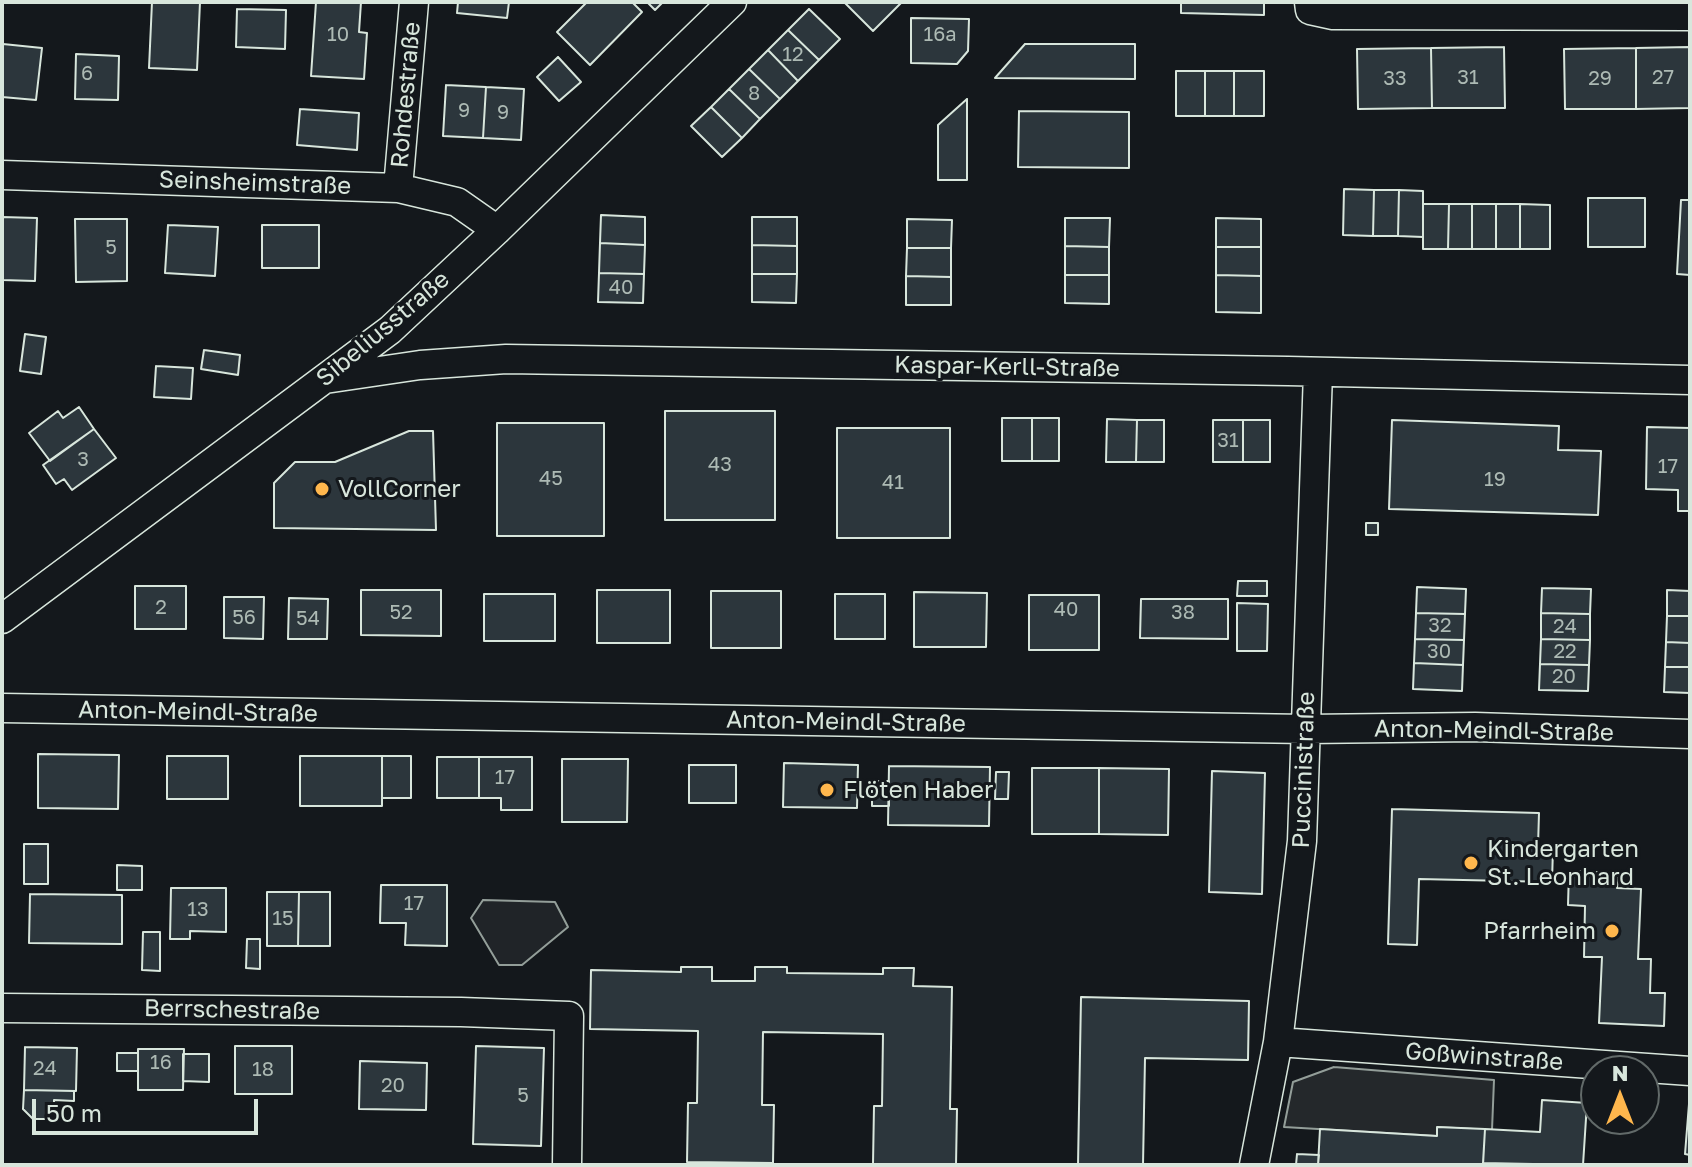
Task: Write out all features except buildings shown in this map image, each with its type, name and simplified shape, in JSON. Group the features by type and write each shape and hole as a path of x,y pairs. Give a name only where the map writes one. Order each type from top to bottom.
{"street":[{"name":"Rohdestraße","path":"398,188 414,2"},
{"name":"Sibeliusstraße","path":"2,619 390,330 732,2"},
{"path":"1309,2 1310,10 1333,15 1690,16"},
{"name":"Seinsheimstraße","path":"2,175 398,188 457,202 497,230"},
{"name":"Kaspar-Kerll-Straße","path":"325,379 420,365 506,359 1690,380"},
{"name":"Puccinistraße","path":"1254,1165 1278,1042 1299,883 1318,372"},
{"name":"Anton-Meindl-Straße","path":"2,708 1306,729 1475,727 1690,734"},
{"name":"Berrschestraße","path":"2,1008 461,1012 569,1016 567,1165"},
{"name":"Goßwinstraße","path":"1278,1042 1690,1071"}],"shaded area":[{"path":"483,900 555,902 568,927 522,965 499,965 471,918"},
{"path":"1334,1067 1494,1080 1492,1130 1438,1127 1437,1136 1284,1127 1293,1082"}],"place":[{"name":"VollCorner","path":"322,489"},
{"name":"Flöten Haber","path":"827,790"},
{"name":"Kindergarten St. Leonhard","path":"1471,863"},
{"name":"Pfarrheim","path":"1612,931"}]}
